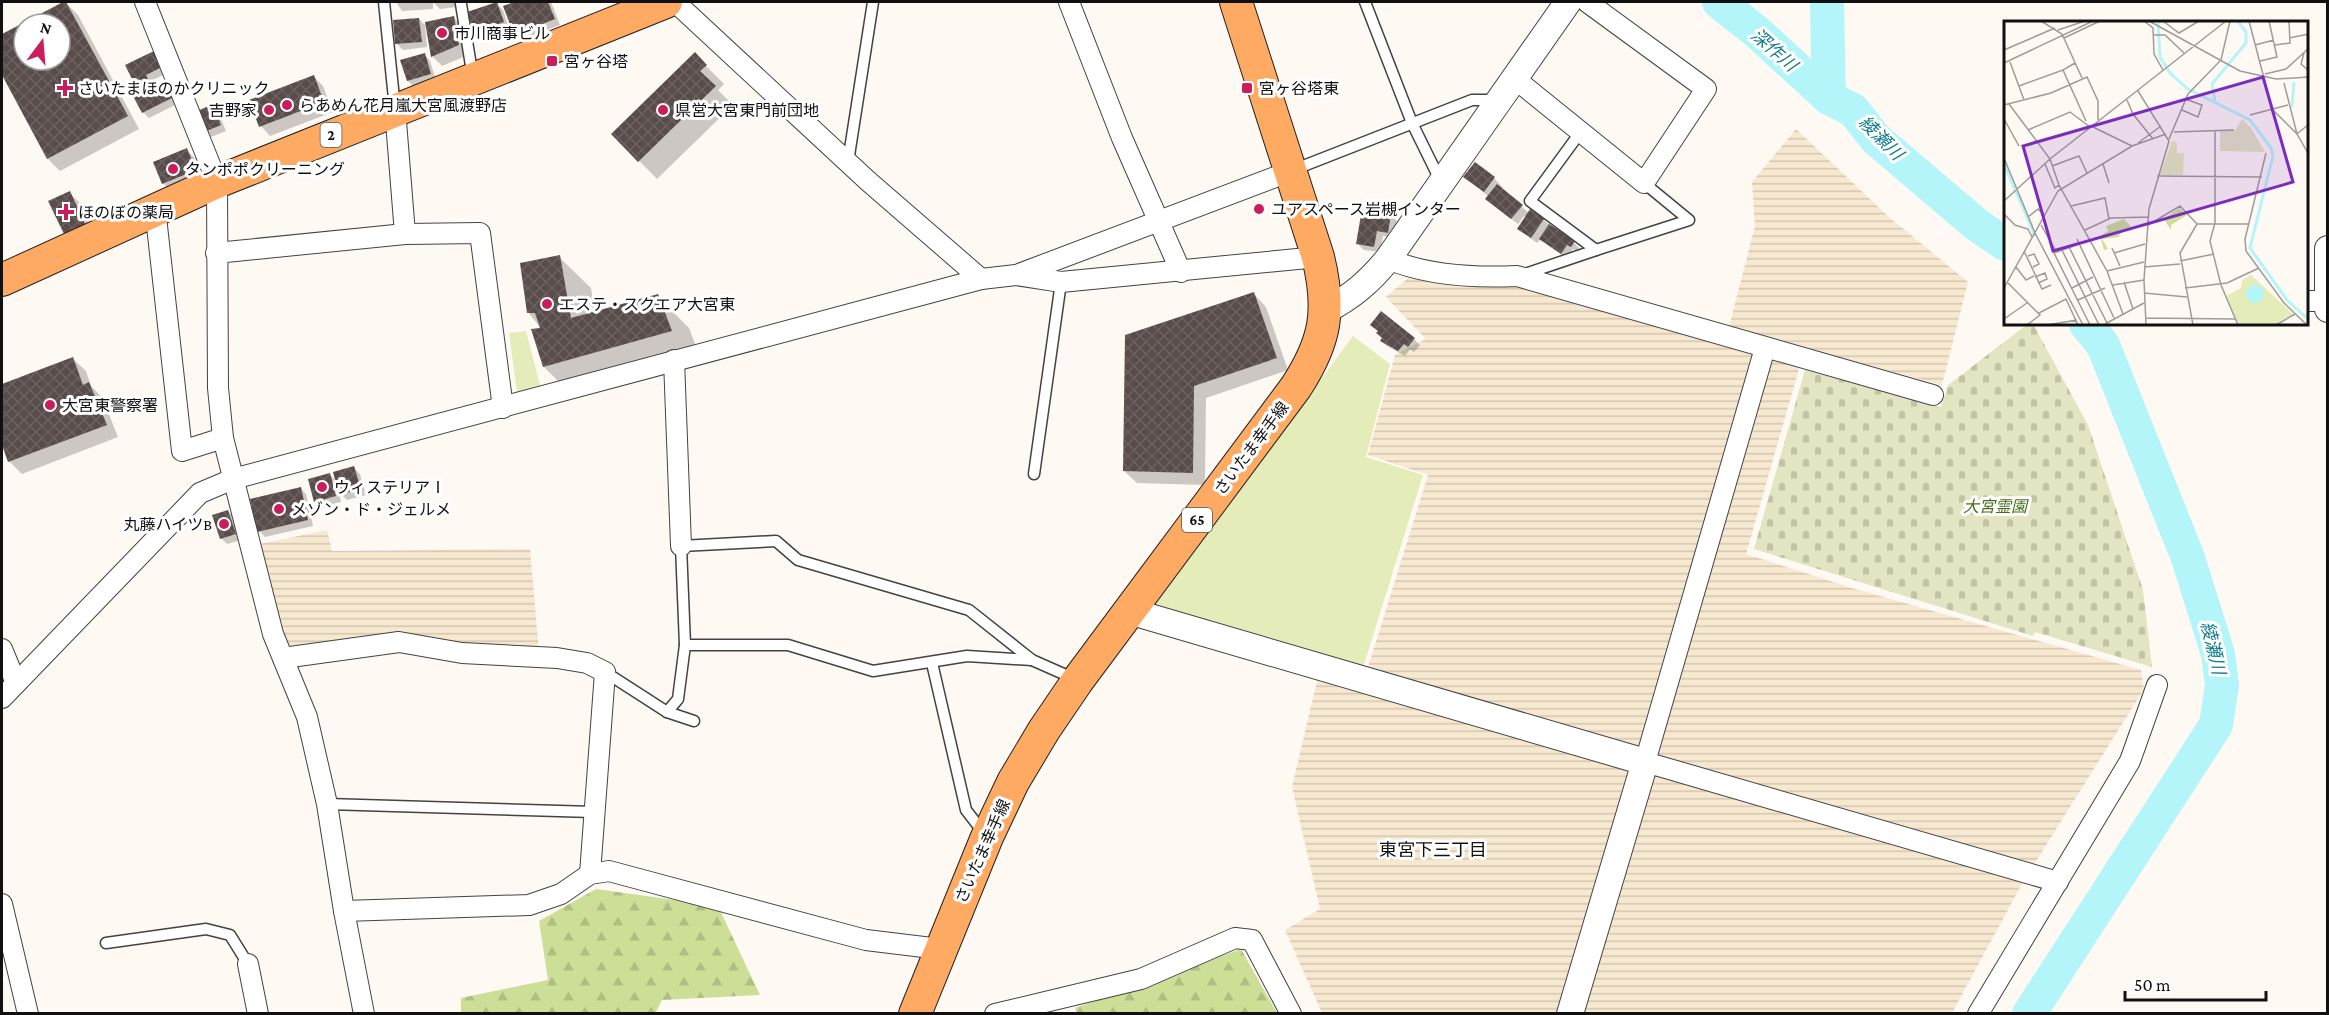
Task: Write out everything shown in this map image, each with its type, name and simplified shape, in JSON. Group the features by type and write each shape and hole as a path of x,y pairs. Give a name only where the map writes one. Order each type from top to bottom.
{"main road":[{"name":"2","path":"2,280 155,208 664,2"},
{"name":"さいたま幸手線","path":"915,1014 940,948 1013,782 1078,680 1296,387 1317,350 1324,329 1326,310 1318,256 1236,2"}],"street":[{"path":"145,2 217,182 218,388 223,438 273,634 307,717 327,804 344,911 364,1014"},
{"path":"664,2 981,279"},
{"path":"1069,2 1122,138 1181,272"},
{"path":"1326,310 1345,300 1371,280 1388,259 1568,2"},
{"path":"1514,78 1582,130 1644,183 1706,89 1587,2"},
{"path":"395,109 405,234"},
{"path":"2,698 200,493 233,479 981,279 1016,275 1291,171"},
{"path":"155,208 182,451 223,438"},
{"path":"216,253 405,234 480,234 502,408"},
{"path":"2322,303 2328,249"},
{"path":"1016,275 1061,282 1181,272 1318,256"},
{"path":"1388,259 1401,264 1451,274 1484,278 1517,276 1933,395"},
{"path":"1570,1014 1765,348"},
{"path":"674,360 681,546"},
{"path":"1129,611 2058,882"},
{"path":"283,658 399,642 462,653 557,658 587,663 606,672 593,812 590,874"},
{"path":"2,649 16,683"},
{"path":"1978,1014 2130,761 2157,685"},
{"path":"344,911 529,905 561,894 590,874 609,871 866,940 940,948"},
{"path":"2,904 28,1014"},
{"path":"995,1014 1141,980 1235,938 1252,940 1291,1014"},
{"path":"248,964 258,1014"}],"lane":[{"path":"384,2 395,109"},
{"path":"849,162 873,2"},
{"path":"1365,2 1412,123 1441,183"},
{"path":"461,4 473,78"},
{"path":"1291,171 1472,100 1498,100"},
{"path":"1582,130 1530,201 1596,250"},
{"path":"1517,276 1689,220 1644,183"},
{"path":"1034,474 1061,282"},
{"path":"667,712 678,699 685,645 681,546 776,541 798,560 969,610 1032,660 1078,680"},
{"path":"685,645 788,645 873,671 967,656 1032,660"},
{"path":"932,663 966,810 987,837"},
{"path":"606,672 667,712 694,721"},
{"path":"327,804 593,812"},
{"path":"106,943 206,929 230,935 248,964"}],"shaded area":[{"path":"1796,129 1890,218 1968,282 1942,385 1805,348 1746,554 1852,588 2141,670 2144,689 2023,882 1952,1013 1322,1013 1285,930 1320,909 1292,787 1317,681 1360,693 1428,475 1368,455 1395,355 1426,339 1386,297 1408,278 1544,288 1728,331 1755,226 1752,182"},
{"path":"327,530 332,551 530,549 539,653 459,649 289,654 255,545"}],"green space":[{"name":"大宮霊園","path":"2025,326 2034,326 2088,425 2143,590 2152,667 2035,632 2033,636 1754,549 1805,370 1941,407 1948,385"},
{"path":"526,331 541,389 517,392 509,333"},
{"path":"1353,336 1390,364 1366,457 1423,475 1363,668 1153,607"},
{"path":"596,889 718,906 760,995 662,1000 655,1014 461,1013 461,998 548,980 539,921"},
{"path":"1241,949 1277,1013 1077,1014 1075,1008"}],"building":[{"path":"63,2 66,2 71,12 44,12"},
{"path":"497,2 504,22 474,32 467,12"},
{"path":"514,2 548,2 555,19 514,35 503,6"},
{"path":"72,13 128,116 47,159 2,75 2,34 12,29 12,72 72,72"},
{"name":"市川商事ビル","path":"454,16 459,45 431,57 425,22"},
{"path":"419,18 422,42 395,44 393,20"},
{"path":"154,51 162,67 146,75 148,79 135,85 125,65"},
{"name":"県営大宮東門前団地","path":"695,52 707,65 700,71 716,86 638,162 611,134"},
{"path":"425,53 431,74 407,81 400,60"},
{"path":"314,75 324,102 259,127 249,100"},
{"path":"166,79 174,97 142,113 133,96"},
{"path":"213,104 221,125 204,132 195,112"},
{"path":"187,148 196,170 162,184 153,162"},
{"path":"1475,162 1495,177 1484,192 1463,177"},
{"path":"1497,184 1523,205 1511,219 1485,199"},
{"path":"70,191 85,224 64,234 48,201"},
{"path":"1362,209 1391,214 1388,233 1377,231 1374,247 1356,244"},
{"path":"1530,209 1544,219 1531,238 1517,229"},
{"path":"1549,224 1575,241 1571,247 1567,245 1561,254 1539,239"},
{"name":"エステ・スクエア大宮東","path":"560,255 571,318 658,294 672,331 543,367 531,329 540,328 535,313 527,313 520,263"},
{"path":"1254,292 1277,358 1194,386 1193,473 1123,471 1125,335"},
{"path":"1381,311 1415,338 1408,347 1404,344 1398,351 1380,341 1382,338 1376,333 1378,331 1370,325"},
{"name":"大宮東警察署","path":"73,357 83,385 89,382 107,425 8,462 2,445 2,384"},
{"path":"354,466 361,489 339,495 333,472"},
{"name":"ウィステリアⅠ","path":"330,473 336,496 314,502 308,479"},
{"name":"メゾン・ド・ジェルメ","path":"301,487 308,520 257,532 250,499"},
{"name":"丸藤ハイツB","path":"228,510 236,534 220,539 212,515"}],"waterway":[{"name":"綾瀬川","path":"1719,2 1758,33 1829,98 1853,110 1876,139 1977,225 2004,243"},
{"name":"綾瀬川","path":"1827,2 1829,98"},
{"name":"綾瀬川","path":"2029,1014 2216,725 2222,685 2218,654 2188,558 2103,345 2088,326"}],"place":[{"name":"市川商事ビル","path":"442,33"},
{"name":"宮ヶ谷塔","path":"552,61"},
{"name":"さいたまほのかクリニック","path":"65,88"},
{"name":"宮ヶ谷塔東","path":"1247,88"},
{"name":"らあめん花月嵐大宮風渡野店","path":"287,105"},
{"name":"吉野家","path":"269,110"},
{"name":"県営大宮東門前団地","path":"663,110"},
{"name":"タンポポクリーニング","path":"173,169"},
{"name":"ユアスペース岩槻インター","path":"1259,209"},
{"name":"ほのぼの薬局","path":"66,212"},
{"name":"エステ・スクエア大宮東","path":"547,304"},
{"name":"大宮東警察署","path":"50,405"},
{"name":"ウィステリアⅠ","path":"322,487"},
{"name":"メゾン・ド・ジェルメ","path":"279,509"},
{"name":"丸藤ハイツB","path":"224,524"}],"district":[{"name":"東宮下三丁目","path":"1433,850"}],"water label":[{"name":"深作川","path":"1774,50"}]}
